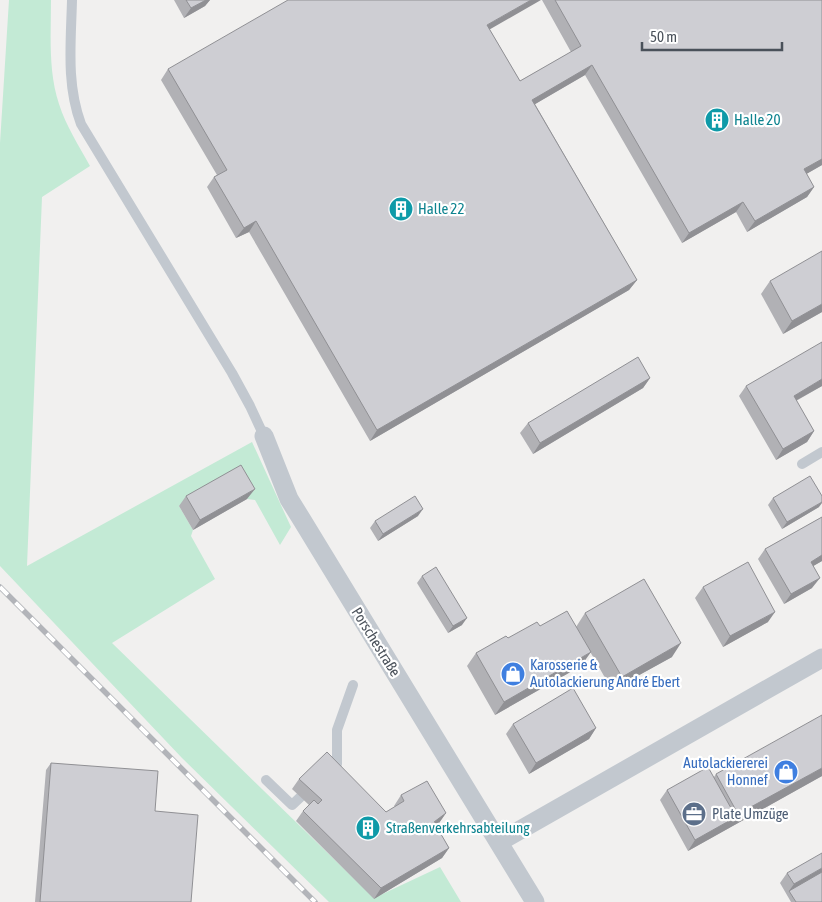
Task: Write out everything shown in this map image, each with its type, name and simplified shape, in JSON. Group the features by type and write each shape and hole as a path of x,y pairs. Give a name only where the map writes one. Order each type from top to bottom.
{"street":[{"name":"Porschestraße","path":"264,436 289,498 536,902"},
{"path":"499,842 822,658"}],"lane":[{"path":"72,0 70,83 73,104 80,124 232,373 264,436"},
{"path":"802,464 822,452"},
{"path":"266,780 292,805 337,764 338,730 353,685"}],"green space":[{"path":"9,0 51,0 51,52 55,91 65,120 90,166 42,197 27,566 252,442 291,527 280,545 255,500 247,499 234,475 179,506 193,530 191,536 215,579 112,643 374,898 440,867 461,902 329,902 182,758 0,566 0,143"}],"building":[{"path":"186,0 206,0 191,8"},
{"name":"Halle 22","path":"288,0 531,0 487,25 520,81 581,46 555,0 822,0 822,159 804,169 814,187 755,221 743,202 689,233 592,65 532,100 637,280 377,430 256,221 244,228 214,177 227,170 168,69"},
{"path":"822,251 822,304 792,321 770,281"},
{"path":"822,342 822,379 794,396 814,431 783,449 746,386"},
{"path":"638,357 650,378 540,443 528,423"},
{"path":"241,465 255,489 200,520 186,496"},
{"path":"810,476 822,496 822,502 787,522 773,498"},
{"path":"415,496 423,509 383,534 375,521"},
{"path":"822,517 822,555 811,562 820,578 791,594 765,549"},
{"path":"748,562 775,612 730,636 703,587"},
{"path":"436,567 467,618 453,626 422,576"},
{"path":"644,579 681,643 622,677 585,613"},
{"path":"567,611 591,652 504,702 476,653 506,636 508,638 537,622 540,626"},
{"path":"573,688 596,728 536,763 513,724"},
{"path":"822,715 822,768 738,814 716,774"},
{"name":"Straßenverkehrsabteilung","path":"327,752 386,812 404,801 401,795 427,781 446,813 434,822 449,848 381,888 303,811 314,800 318,804 322,800 299,779"},
{"path":"51,763 158,771 155,811 198,815 191,902 40,902"},
{"name":"Plate Umzüge","path":"708,767 736,817 695,840 667,790"},
{"path":"822,853 822,868 794,884 787,873"},
{"path":"822,872 822,902 796,902 789,891"}],"railway":[{"path":"0,587 315,902"}],"place":[{"name":"Halle 20","path":"717,120"},
{"name":"Halle 22","path":"401,209"},
{"name":"Karosserie & Autolackierung André Ebert","path":"513,674"},
{"name":"Autolackiererei Honnef","path":"786,772"},
{"name":"Plate Umzüge","path":"694,814"},
{"name":"Straßenverkehrsabteilung","path":"368,828"}]}
